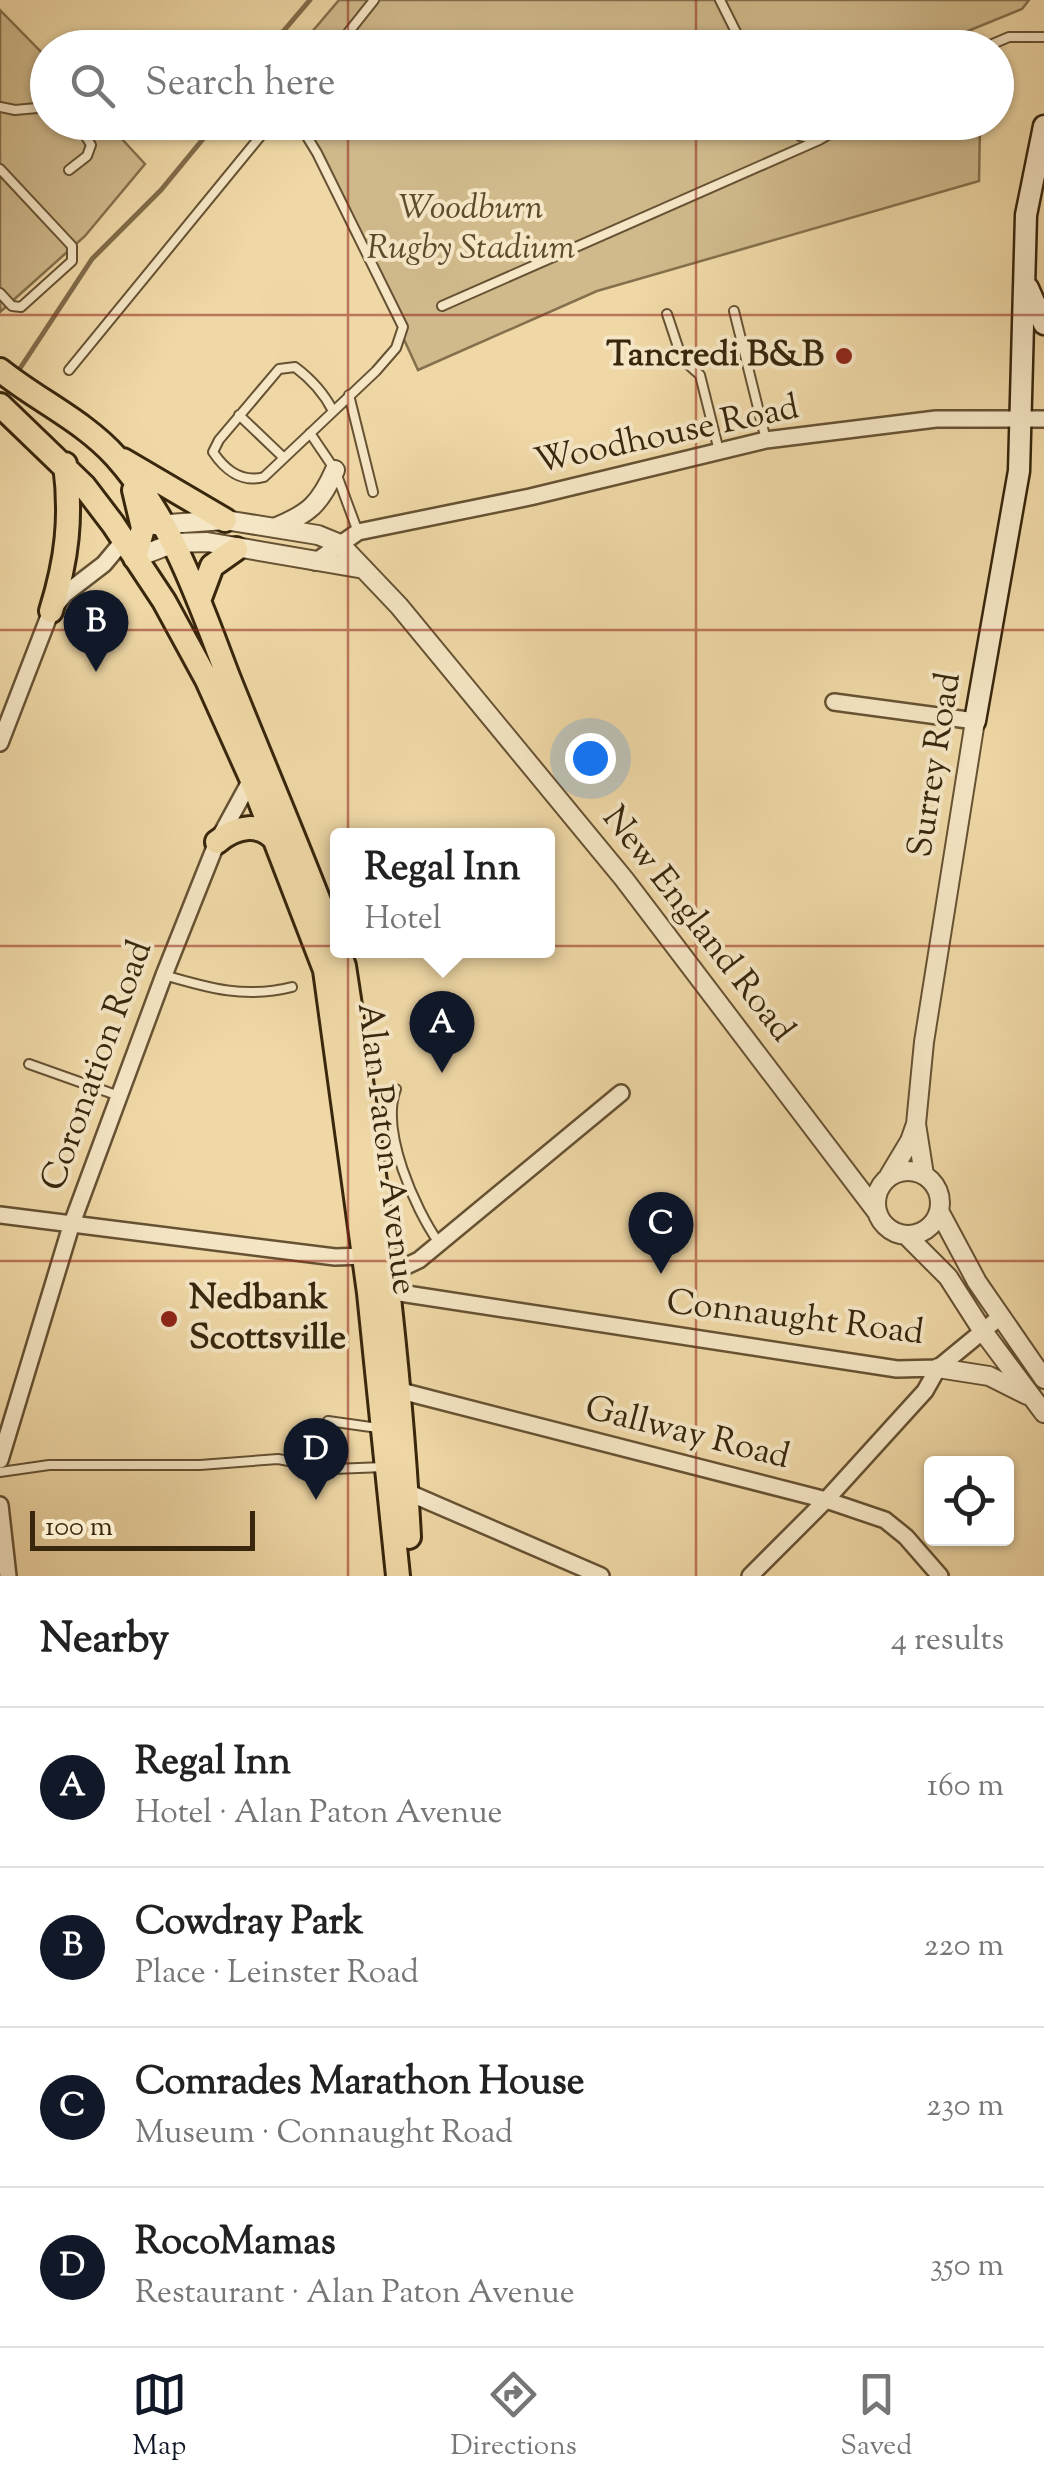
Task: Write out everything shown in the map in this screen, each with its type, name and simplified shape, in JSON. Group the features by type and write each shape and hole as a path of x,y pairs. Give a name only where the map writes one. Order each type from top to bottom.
{"main road":[{"name":"Surrey Road","path":"975,721 1033,419 1026,282 1028,196 1044,126"},
{"path":"1026,282 1044,324"},
{"name":"Alan Paton Avenue","path":"0,370 115,456 130,477 164,601 258,770 330,931"},
{"name":"Alan Paton Avenue","path":"5,409 148,538 200,598 279,845 326,970 364,1256 398,1576"},
{"path":"115,456 225,520"},
{"path":"50,610 68,542 70,509 65,464"},
{"path":"200,598 212,566 236,549"},
{"path":"217,842 234,830 253,828 271,834 279,845"},
{"name":"Alan Paton Avenue","path":"341,958 365,1103 387,1283 412,1576"}],"street":[{"name":"Woodhouse Road","path":"316,562 358,532 530,497 766,440 936,419 1033,419"},
{"path":"273,528 310,510 324,496 335,470"},
{"path":"0,743 50,610 104,564 148,538 225,520 318,536 340,544"},
{"path":"148,538 207,542 365,570"},
{"name":"New England Road","path":"340,544 624,879 877,1212"},
{"path":"834,702 975,721"},
{"name":"Surrey Road","path":"886,1178 910,1141 916,1124 924,1042 975,721"},
{"name":"Coronation Road","path":"0,1460 71,1226 164,974 217,842 258,770"},
{"path":"387,1283 621,1094"},
{"name":"Surrey Road","path":"916,1124 924,1175"},
{"name":"New England Road","path":"821,1138 857,1170 886,1178"},
{"path":"1044,1379 959,1253 939,1211 936,1187 924,1175 908,1171 886,1178 876,1196 877,1212 892,1231 907,1236 948,1277 1044,1413"},
{"path":"907,1236 931,1226 939,1211"},
{"path":"0,1215 334,1258 364,1256"},
{"name":"Connaught Road","path":"387,1283 897,1369 938,1368 1000,1318"},
{"path":"750,1576 926,1392 938,1368 989,1376 1032,1397"},
{"name":"Gallway Road","path":"397,1390 826,1500 885,1520 906,1537 940,1576"},
{"path":"407,1492 601,1576"},
{"path":"0,1505 8,1576"}],"lane":[{"path":"350,30 374,0"},
{"path":"720,0 735,30"},
{"path":"1014,36 1044,36"},
{"path":"0,106 30,109"},
{"path":"69,170 88,156 92,145 89,140"},
{"path":"69,370 257,140"},
{"path":"309,140 403,327 396,348 333,411 264,477 254,480 234,474 214,456 218,440 279,369 295,366 333,411"},
{"path":"442,306 819,140"},
{"path":"0,170 72,246 74,254 72,261 21,307 12,306 0,293"},
{"path":"734,311 766,440"},
{"path":"667,314 682,359 700,375 719,450"},
{"path":"349,395 373,492"},
{"path":"239,415 284,458"},
{"path":"310,433 335,470 358,532"},
{"path":"164,974 219,992 271,992 292,987"},
{"path":"30,1064 119,1096"},
{"path":"396,1089 395,1134 402,1168 417,1208 440,1243"},
{"path":"328,1421 382,1429"},
{"path":"306,1464 310,1445"},
{"path":"0,1472 82,1463 200,1465 278,1459 333,1469 386,1466"}],"green space":[{"path":"339,0 1029,0 1022,9 970,30 314,30"},
{"path":"0,10 30,41 30,140 123,140 145,164 85,236 0,312"},
{"name":"Woodburn Rugby Stadium","path":"313,140 980,140 979,181 597,291 418,370"}],"waterway":[{"path":"284,30 310,0"},
{"path":"15,376 92,259 161,190 202,140"}],"place":[{"name":"Tancredi B&B","path":"844,356"},
{"name":"Cowdray Park","path":"96,672"},
{"name":"Regal Inn","path":"442,1073"},
{"name":"Comrades Marathon House","path":"661,1274"},
{"name":"Nedbank Scottsville","path":"169,1319"},
{"name":"RocoMamas","path":"316,1500"}]}
